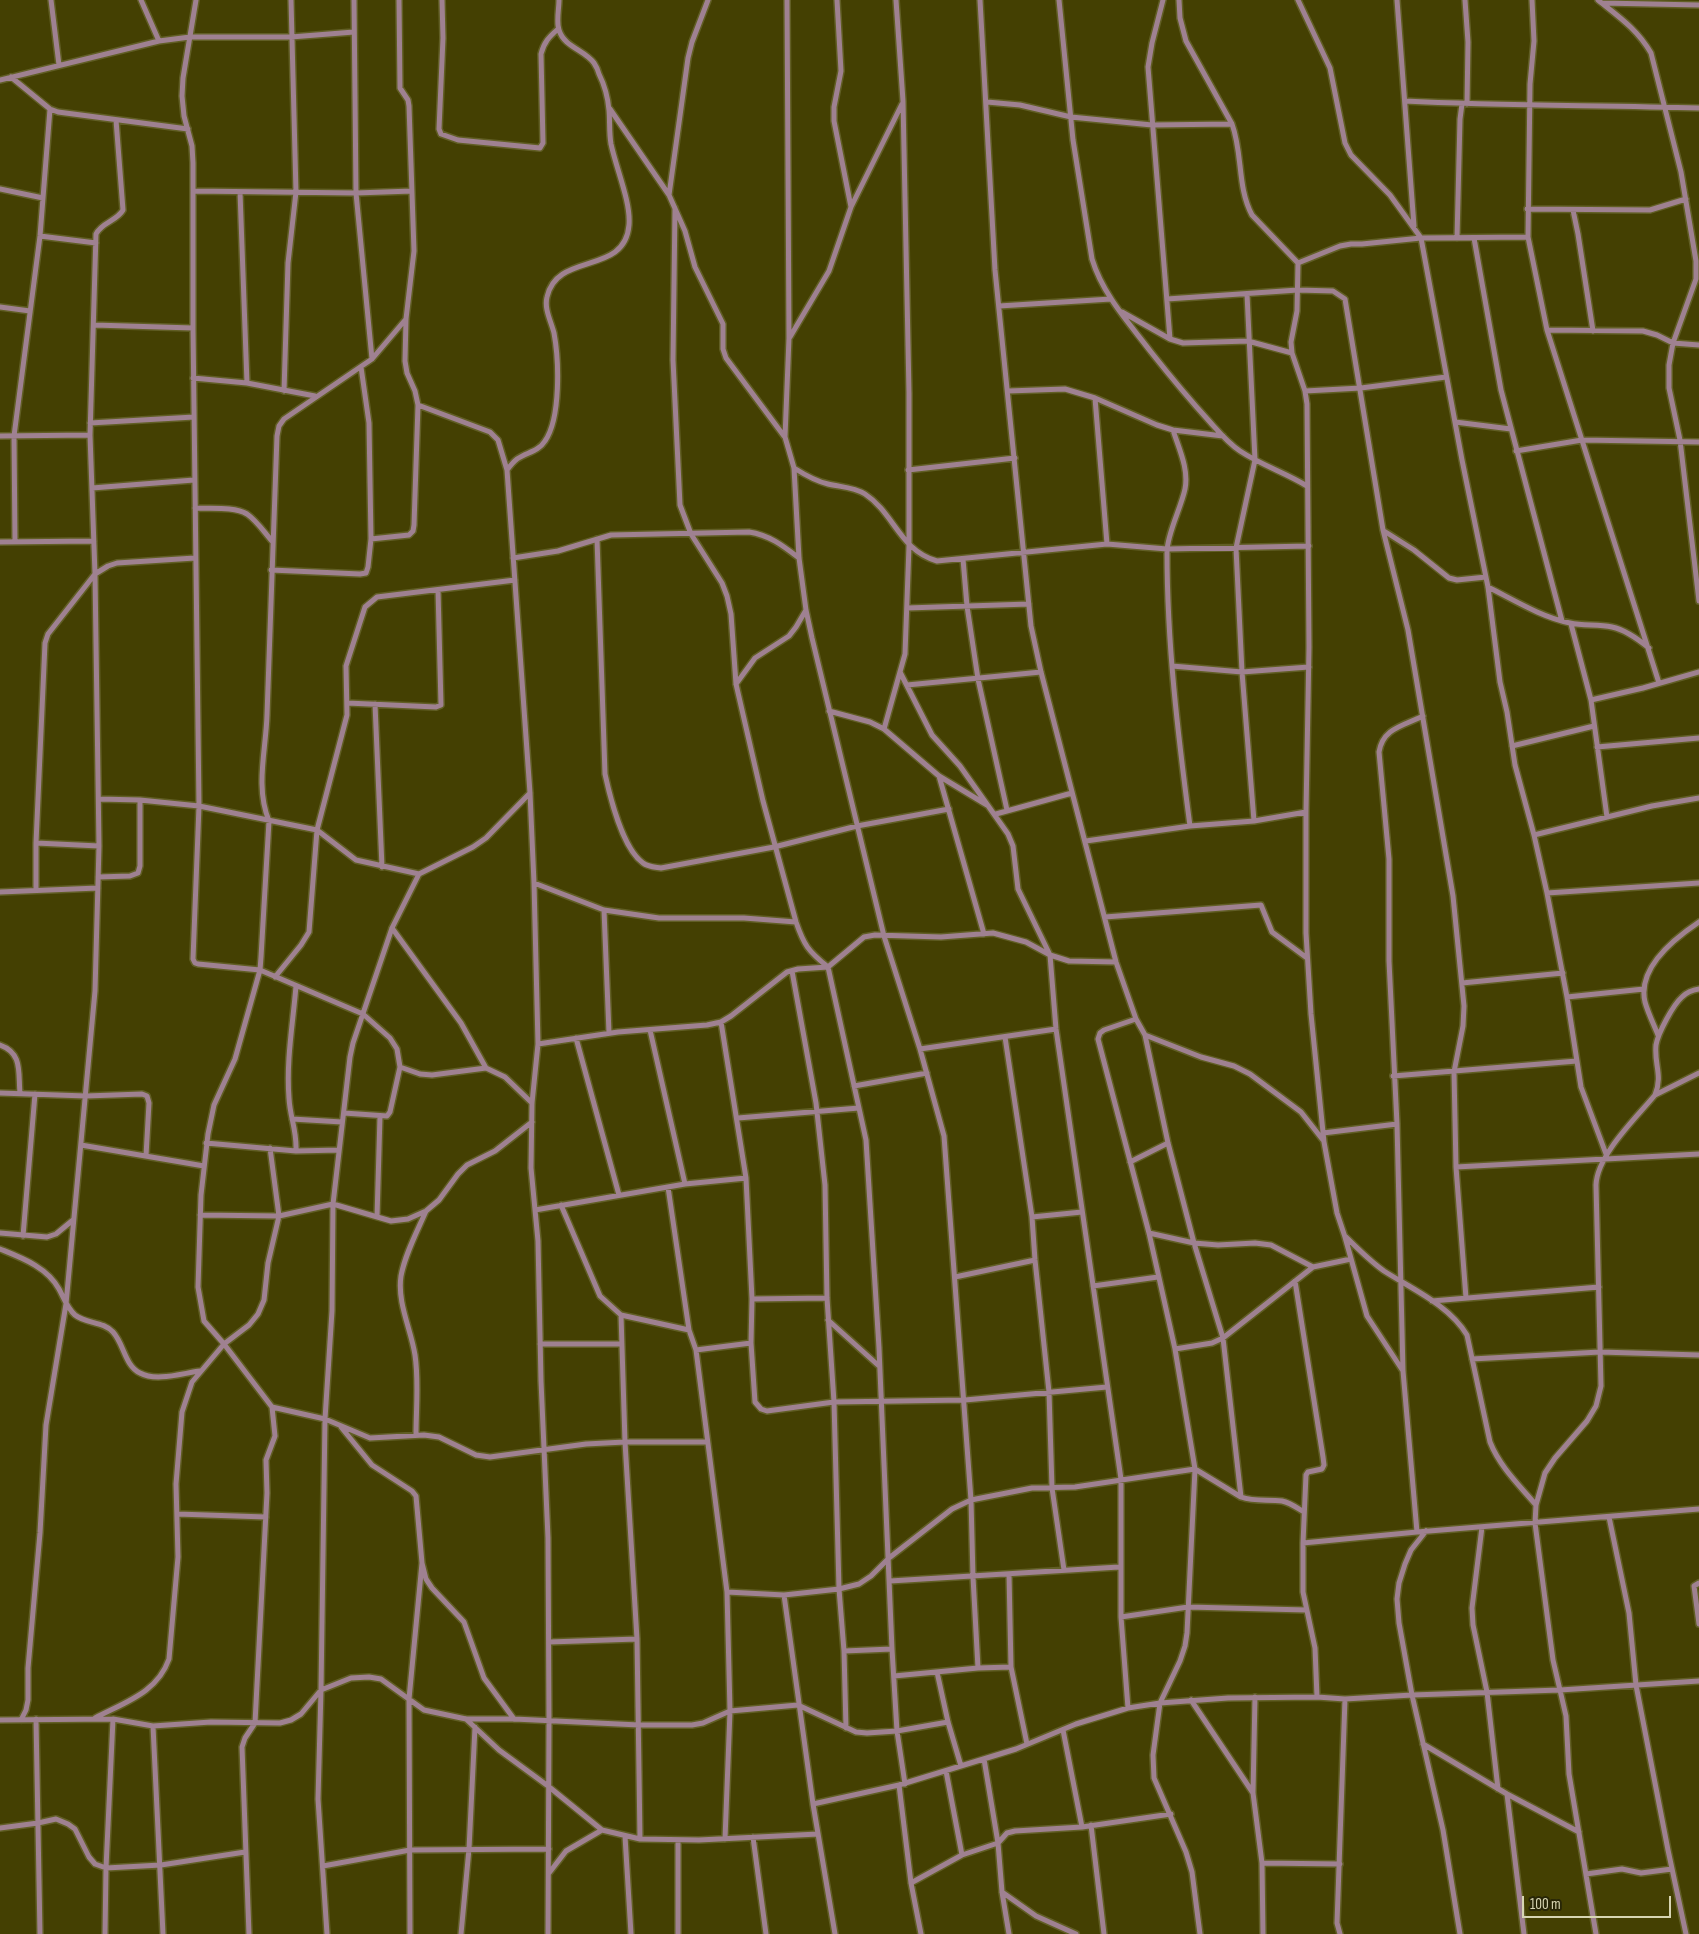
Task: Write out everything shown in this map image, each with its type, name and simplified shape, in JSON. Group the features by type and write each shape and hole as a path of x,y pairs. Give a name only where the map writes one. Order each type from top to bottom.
{"street":[{"path":"51,0 59,65"},
{"path":"141,0 159,40"},
{"path":"196,0 183,78 182,96 192,146 193,191 193,378 199,806 193,959 198,964 260,970 363,1014 390,1038 397,1050 400,1067 390,1112 387,1116 344,1113"},
{"path":"284,391 288,263 296,192 291,0"},
{"path":"354,0 356,193 372,359"},
{"path":"371,539 409,535 413,531 418,405 415,391 405,367 406,319 414,251 409,106 408,100 400,88 399,0"},
{"path":"442,0 443,38 439,129 441,134 446,137 458,140 540,148 543,143 541,54 548,38 558,29"},
{"path":"507,470 518,458 534,452 543,445 556,410 558,377 556,350 546,307 547,295 554,281 567,270 603,259 618,251 626,240 630,225 629,212 611,144 609,108 600,76 594,63 570,45 558,29 559,0"},
{"path":"669,195 688,58 708,0"},
{"path":"784,437 789,338 788,0"},
{"path":"837,0 841,71 834,108 834,121 851,207"},
{"path":"884,729 904,654 909,546 909,393 904,102 896,0"},
{"path":"980,0 995,270 1031,626 1041,672 1116,962 1136,1018 1145,1035 1168,1143 1194,1242 1223,1338 1241,1497"},
{"path":"1058,0 1071,117 1092,259 1096,273 1120,311 1181,391 1223,436 1239,450 1307,486"},
{"path":"1163,0 1148,67 1170,339"},
{"path":"1179,0 1180,18 1186,41 1232,124 1236,136 1243,192 1248,207 1252,215 1298,262 1298,290 1291,342 1292,353 1306,391 1307,404 1309,667 1306,812 1308,958 1311,1014 1324,1142 1337,1213 1367,1316 1403,1371"},
{"path":"1298,0 1330,68 1345,143 1351,154 1381,185 1421,238 1446,377 1488,587 1500,682 1514,765 1534,835 1547,893 1583,1095 1605,1156"},
{"path":"1397,0 1414,228"},
{"path":"1457,238 1460,119 1465,104 1468,42 1465,0"},
{"path":"1532,0 1534,41 1530,104 1528,237 1547,330 1659,683"},
{"path":"1599,1 1699,5"},
{"path":"1599,1 1632,27 1651,53 1686,199 1698,279 1673,343 1669,365 1669,388 1680,440 1699,601"},
{"path":"0,80 159,40 291,37 354,32"},
{"path":"11,77 50,108 68,114 188,129"},
{"path":"1405,101 1465,104 1699,108"},
{"path":"789,338 829,272 851,207 904,102"},
{"path":"987,102 1020,105 1071,117 1152,125 1232,124"},
{"path":"15,542 14,436 40,236 50,108"},
{"path":"609,108 669,195 685,231 695,267 723,324 726,358 784,437 794,468 799,558 806,610 884,936 920,1049 944,1136 965,1400 978,1668"},
{"path":"21,1720 28,1700 28,1668 40,1533 46,1426 66,1304 95,991 100,846 90,423 96,234 99,228 120,215 123,210 116,120"},
{"path":"0,189 43,198"},
{"path":"193,191 356,193 412,191"},
{"path":"240,192 247,383"},
{"path":"1527,209 1650,210 1686,199"},
{"path":"674,208 673,360 678,493 683,516 690,534 722,583 728,596 736,684 774,846 803,941 811,954 828,967 846,1056 866,1140 897,1731 911,1883 921,1934"},
{"path":"1573,210 1593,331"},
{"path":"40,236 96,243"},
{"path":"1298,262 1340,246 1421,238 1528,237"},
{"path":"1474,238 1501,390 1562,621"},
{"path":"1167,299 1298,290 1333,290 1345,298 1384,530 1408,630 1454,896 1464,1006 1463,1026 1454,1072 1456,1167 1466,1298"},
{"path":"1247,294 1248,342 1256,460 1236,548 1242,672 1254,821"},
{"path":"999,306 1112,299"},
{"path":"0,307 30,311"},
{"path":"1120,311 1170,339 1183,343 1248,342 1292,353"},
{"path":"249,1934 242,1747 245,1738 255,1723 266,1517 266,1460 275,1436 272,1407 204,1321 202,1314 198,1287 200,1215 206,1143 214,1105 235,1059 260,970 269,821 262,791 267,731 272,542 279,426 284,419 315,396 372,359 406,319"},
{"path":"94,325 193,328"},
{"path":"1547,330 1643,331 1673,343 1699,344"},
{"path":"271,570 366,573 371,539 369,423 361,367"},
{"path":"1306,391 1361,388 1446,377"},
{"path":"193,378 247,383 315,396"},
{"path":"1008,391 1065,389 1095,398 1173,430 1223,436"},
{"path":"1095,398 1108,544"},
{"path":"418,405 490,432 498,440 507,470 530,793 534,883 538,1044 532,1103 531,1168 538,1241 548,1538 548,1934"},
{"path":"90,423 194,417"},
{"path":"1455,422 1511,429"},
{"path":"1173,430 1186,476 1185,489 1167,549 1172,666 1176,721 1190,826"},
{"path":"0,436 90,435"},
{"path":"1516,451 1582,440 1680,440 1699,442"},
{"path":"908,470 1015,458"},
{"path":"794,468 819,481 856,490 866,495 909,546 926,558 938,561 1108,544 1167,549 1309,546"},
{"path":"92,488 194,480"},
{"path":"195,508 238,511 246,514 254,520 272,542"},
{"path":"1384,530 1414,550 1449,578 1457,580 1486,577"},
{"path":"513,558 558,551 611,535 748,532 762,534 774,539 799,558"},
{"path":"597,539 605,774 610,798 632,851 643,863 653,868 661,868 774,846 857,826 948,809"},
{"path":"0,542 94,541"},
{"path":"36,890 36,843 45,643 48,634 95,574 108,566 116,563 195,558"},
{"path":"963,559 967,606 978,679 1007,810"},
{"path":"275,977 310,932 317,830 344,725 347,703 346,666 365,607 377,597 515,580"},
{"path":"1488,587 1538,612 1571,624 1612,627 1637,639 1649,649"},
{"path":"347,703 436,707 441,705 438,590"},
{"path":"907,608 1029,604"},
{"path":"736,684 755,658 789,636 806,610"},
{"path":"1571,624 1591,700 1607,817"},
{"path":"1172,666 1242,672 1309,667"},
{"path":"900,672 932,735 960,766 996,814 1008,834 1013,846 1018,889 1050,955 1056,1030 1121,1479 1119,1567 1128,1708"},
{"path":"906,685 1041,672"},
{"path":"1591,700 1644,688 1699,672"},
{"path":"375,704 382,867"},
{"path":"829,711 870,722 884,729 939,776 990,807"},
{"path":"1417,1532 1403,1371 1397,1124 1393,1076 1389,961 1389,859 1379,752 1381,742 1386,734 1423,716"},
{"path":"1512,746 1594,726"},
{"path":"1597,747 1699,738"},
{"path":"939,776 984,934"},
{"path":"322,1934 327,1931 318,1799 325,1419 332,1311 333,1204 353,1043 392,928 419,874 473,847 486,838 530,793"},
{"path":"996,814 1072,793"},
{"path":"1534,835 1652,806 1699,798"},
{"path":"99,799 140,800 199,806 317,830 356,860 419,874"},
{"path":"98,877 130,876 138,873 140,866 140,800"},
{"path":"1086,841 1190,826 1254,821 1306,812"},
{"path":"36,843 100,846"},
{"path":"534,883 604,910 659,918 744,918 796,922"},
{"path":"1547,893 1699,883"},
{"path":"0,892 98,888"},
{"path":"1105,917 1261,905 1272,932 1308,958"},
{"path":"604,910 609,1033"},
{"path":"1658,1035 1645,1001 1644,989 1648,977 1661,954 1679,936 1699,922"},
{"path":"392,928 461,1023 486,1068"},
{"path":"538,1044 609,1033 707,1025 721,1022 766,986 787,972 828,967 864,937 941,937 1001,934 1026,942 1050,955 1069,961 1116,962"},
{"path":"792,970 817,1112 826,1209 827,1298 834,1402 839,1589 844,1650 846,1728"},
{"path":"1462,983 1562,974"},
{"path":"296,986 289,1077 289,1098 297,1136 296,1151"},
{"path":"1567,997 1644,989"},
{"path":"1596,1934 1569,1774 1568,1735 1554,1660 1535,1523 1536,1504 1540,1488 1550,1466 1568,1441 1587,1421 1596,1406 1601,1386 1596,1184 1598,1168 1605,1156 1655,1095 1659,1084 1656,1056 1658,1035 1680,998 1690,991 1699,989"},
{"path":"1136,1018 1104,1030 1098,1040 1149,1233 1175,1349 1195,1469 1185,1646 1160,1703 1153,1766 1154,1778 1192,1872 1200,1934"},
{"path":"721,1022 738,1118 746,1178 752,1300 751,1343 755,1402 761,1409 767,1411 834,1402 965,1400 1107,1387"},
{"path":"650,1030 685,1184"},
{"path":"920,1049 1056,1030"},
{"path":"1145,1035 1201,1057 1234,1066 1250,1074 1301,1112 1324,1142"},
{"path":"1005,1036 1032,1218 1049,1392 1052,1488 1064,1570"},
{"path":"576,1038 619,1195"},
{"path":"0,1044 8,1048 17,1059 20,1093"},
{"path":"1393,1076 1577,1061"},
{"path":"400,1067 420,1074 432,1075 486,1068 505,1077 532,1103"},
{"path":"854,1086 927,1073"},
{"path":"1655,1095 1699,1073"},
{"path":"0,1093 86,1096 142,1094 147,1096 149,1103 146,1156"},
{"path":"23,1236 35,1094"},
{"path":"738,1118 859,1108"},
{"path":"377,1217 380,1116"},
{"path":"292,1119 342,1122"},
{"path":"200,1215 279,1216 333,1204 391,1221 408,1219 426,1211 439,1200 467,1165 494,1151 532,1122"},
{"path":"1323,1133 1397,1124"},
{"path":"206,1143 296,1151 339,1150"},
{"path":"1130,1162 1168,1143"},
{"path":"81,1144 204,1166"},
{"path":"94,1718 148,1690 165,1670 169,1659 178,1557 176,1484 182,1412 192,1382 224,1344 249,1325 258,1314 264,1300 268,1263 279,1216 270,1148"},
{"path":"1456,1167 1605,1156 1699,1154"},
{"path":"535,1210 685,1184 746,1178"},
{"path":"668,1187 689,1330 696,1350 727,1592 730,1711 725,1839"},
{"path":"561,1205 600,1296 621,1315 689,1330"},
{"path":"416,1436 416,1370 400,1294 403,1265 426,1211"},
{"path":"1032,1218 1082,1212"},
{"path":"0,1233 47,1237 56,1234 74,1220"},
{"path":"1149,1233 1218,1245 1255,1244 1271,1246 1313,1267"},
{"path":"1345,1237 1369,1260 1432,1301 1461,1326 1467,1335 1490,1442 1495,1454 1502,1466 1536,1504"},
{"path":"0,1249 40,1268 59,1288 66,1304 75,1315 111,1330 117,1337 131,1365 138,1373 157,1377 201,1371"},
{"path":"1175,1349 1212,1343 1223,1338 1313,1267 1351,1259"},
{"path":"955,1277 1035,1260"},
{"path":"1093,1286 1158,1277"},
{"path":"1295,1281 1324,1465 1322,1469 1308,1472 1306,1475 1303,1543 1303,1592 1315,1648 1317,1697"},
{"path":"1432,1301 1599,1287"},
{"path":"752,1300 827,1298"},
{"path":"621,1315 625,1442 637,1639 640,1838"},
{"path":"828,1319 879,1366"},
{"path":"696,1350 751,1343"},
{"path":"540,1344 621,1344"},
{"path":"1472,1359 1600,1352 1699,1355"},
{"path":"272,1407 325,1419 370,1438 439,1437 476,1455 490,1457 544,1451 561,1447 625,1442 707,1442"},
{"path":"339,1425 372,1465 412,1491 416,1496 422,1563 426,1579 464,1622 484,1678 514,1719"},
{"path":"727,1592 784,1595 839,1589 859,1584 952,1509 971,1500 1032,1488 1075,1487 1195,1469 1241,1497 1249,1500 1282,1501 1304,1512"},
{"path":"1303,1543 1699,1509"},
{"path":"177,1514 266,1517"},
{"path":"1609,1517 1632,1630 1636,1685 1686,1934"},
{"path":"1482,1527 1473,1616 1486,1692 1498,1789"},
{"path":"1426,1531 1411,1550 1399,1583 1397,1599 1399,1623 1412,1695 1442,1830 1460,1934"},
{"path":"410,1934 409,1699 422,1563"},
{"path":"890,1581 1119,1567"},
{"path":"1009,1574 1011,1667 1026,1744"},
{"path":"1699,1583 1694,1586 1693,1592 1699,1624"},
{"path":"784,1595 798,1705 835,1934"},
{"path":"1121,1617 1188,1606 1306,1610"},
{"path":"549,1642 637,1639"},
{"path":"844,1650 892,1649"},
{"path":"894,1676 978,1668 1011,1667"},
{"path":"937,1672 948,1722 962,1766"},
{"path":"0,1720 94,1718 113,1719 153,1726 211,1722 280,1723 301,1714 321,1690 351,1678 369,1677 381,1678 424,1710 466,1719 692,1725 703,1724 730,1711 798,1705 856,1732 897,1731 948,1722"},
{"path":"813,1804 902,1784 962,1766 1128,1708 1160,1703 1255,1697 1317,1697 1345,1700 1412,1695 1560,1690 1699,1681"},
{"path":"1255,1697 1253,1793 1262,1863 1263,1934"},
{"path":"1191,1700 1253,1793"},
{"path":"1340,1934 1337,1922 1345,1700"},
{"path":"36,1719 40,1934"},
{"path":"105,1934 113,1719"},
{"path":"466,1719 499,1750 548,1786 602,1830 640,1838 678,1840 818,1834"},
{"path":"153,1726 163,1934"},
{"path":"460,1934 468,1849 475,1728"},
{"path":"1063,1730 1082,1827"},
{"path":"1423,1744 1498,1789 1579,1832"},
{"path":"984,1758 998,1843 1002,1892 1009,1934"},
{"path":"946,1771 962,1855"},
{"path":"1507,1794 1524,1934"},
{"path":"911,1883 962,1855 998,1843 1007,1833 1082,1827 1170,1814"},
{"path":"0,1828 38,1824 56,1819 68,1824 75,1830 95,1864 106,1868 161,1865 245,1852"},
{"path":"1091,1825 1104,1934"},
{"path":"549,1873 566,1852 602,1830"},
{"path":"625,1836 631,1934"},
{"path":"752,1837 766,1934"},
{"path":"678,1840 678,1934"},
{"path":"322,1866 410,1850 549,1848"},
{"path":"1262,1863 1340,1864"},
{"path":"1586,1874 1622,1869 1641,1872 1672,1869"},
{"path":"1002,1892 1036,1916 1076,1934"}]}
